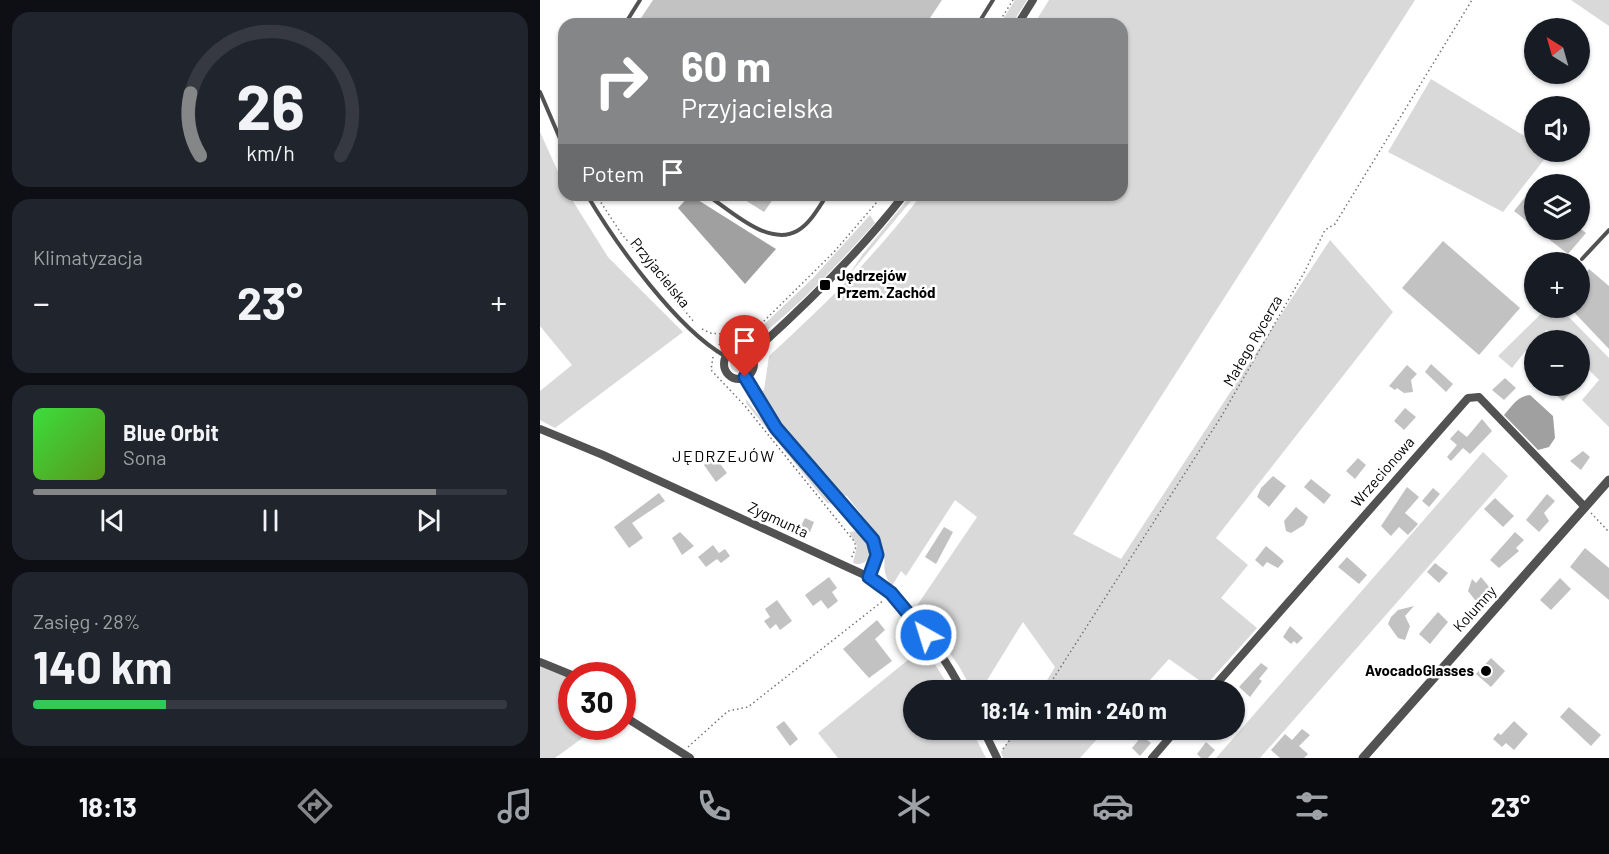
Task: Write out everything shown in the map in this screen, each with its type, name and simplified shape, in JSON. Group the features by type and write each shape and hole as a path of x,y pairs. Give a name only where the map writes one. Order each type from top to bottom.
{"street":[{"path":"1022,18 1033,0"},
{"path":"751,354 789,321 846,264 899,201"},
{"path":"735,348 744,349 751,354 754,367 745,377 733,378 726,373 723,364 725,356 735,348"},
{"path":"745,377 776,428 873,540 877,555 869,577"},
{"name":"Wrzecionowa","path":"1220,680 1468,398 1479,397 1585,507"},
{"name":"Zygmunta","path":"540,429 603,454 869,577 891,593 926,635 955,680"},
{"name":"Kolumny","path":"1363,758 1609,480"},
{"path":"540,662 558,669"},
{"path":"636,724 687,755"},
{"path":"988,740 997,757"},
{"path":"1152,758 1168,740"}],"lane":[{"path":"629,18 640,0"},
{"path":"982,18 993,0"},
{"path":"540,92 558,134"},
{"name":"Przyjacielska","path":"591,201 618,243 675,314 701,340 725,356"},
{"path":"716,201 759,229 780,236 798,231 822,201"},
{"path":"1588,252 1609,230"}],"path":[{"path":"1002,18 1013,0"},
{"name":"Małego Rycerza","path":"1052,680 1221,417 1305,271 1325,230 1335,224 1472,0"},
{"path":"600,201 621,234 698,327 710,333 738,336 759,326 800,288 877,201"},
{"path":"712,358 711,370 745,406 854,540 856,547 848,567"},
{"path":"1585,507 1609,532"},
{"path":"687,755 728,711 748,707 891,593"},
{"path":"997,757 1010,740"}],"shaded area":[{"path":"1015,0 1027,0 1016,18 1004,18"},
{"path":"1049,0 1415,0 1073,534 1121,559 1330,240 1393,312 1216,538 1248,565 1221,598 1257,628 1210,680 1199,680 1169,659 1150,680 1047,680 1055,667 1023,622 987,680 967,680 916,607 977,517 955,500 906,576 901,571 892,586 885,571 884,552 871,527 847,496 840,495 781,426 761,391 764,390 769,356 867,260 916,201 1128,201 1128,18 1038,18"},
{"path":"1571,0 1609,0 1609,26"},
{"path":"1431,79 1524,136 1524,162 1542,162 1533,174 1524,174 1524,185 1503,212 1388,152"},
{"path":"540,132 558,172 558,201 573,201 608,257 683,332 555,428 540,420 540,391 572,365 540,326"},
{"path":"684,201 700,201 776,249 745,284 678,208"},
{"path":"906,201 911,201 849,275 862,255"},
{"path":"870,215 875,223 834,268 760,336 759,329 813,278"},
{"path":"1537,318 1570,318 1582,330 1547,330 1525,330"},
{"path":"1524,331 1524,353 1512,368 1498,356"},
{"path":"1590,339 1609,358 1609,427 1582,400 1585,396 1590,396 1590,391 1599,380 1590,371"},
{"path":"740,353 747,356 750,363 747,370 740,373 733,370 730,363 733,356"},
{"path":"1531,396 1553,416 1555,438 1549,447 1538,450 1504,415 1518,399"},
{"path":"746,399 834,504 827,503 746,403"},
{"path":"1483,452 1508,476 1260,758 1216,758 1232,740 1245,740 1245,725"},
{"path":"857,531 868,542 871,554 862,564 853,563 857,546 849,532"},
{"path":"924,647 945,680 903,680 903,740 977,740 986,758 838,758 818,733"},
{"path":"540,662 558,670 558,740 580,740 555,758 540,758"},
{"path":"1009,740 1096,740 1080,758 1003,758 1001,752"}],"building":[{"path":"653,0 942,0 930,18 641,18"},
{"path":"1524,198 1524,219 1514,211"},
{"path":"747,201 772,201 764,212"},
{"path":"1550,240 1580,240 1570,252 1565,252"},
{"path":"1443,241 1520,308 1479,355 1402,288"},
{"path":"1590,270 1609,286 1609,349 1580,318 1590,318"},
{"path":"1431,364 1453,384 1446,392 1425,372"},
{"path":"1407,365 1417,374 1411,380 1413,392 1404,393 1389,386"},
{"path":"1505,378 1516,388 1504,400 1492,390"},
{"path":"1558,396 1568,396 1563,401"},
{"path":"1405,408 1416,417 1404,430 1394,421"},
{"path":"1482,419 1492,431 1470,454 1463,448 1451,461 1447,457 1457,445 1450,439 1458,430 1467,437"},
{"path":"1583,451 1590,457 1581,470 1570,461"},
{"path":"715,457 727,473 716,482 704,465"},
{"path":"1358,458 1366,465 1355,479 1346,471"},
{"path":"1273,476 1286,486 1269,507 1257,497 1261,488"},
{"path":"1311,479 1331,495 1324,504 1304,487"},
{"path":"1407,487 1419,497 1405,513 1418,524 1408,535 1399,527 1391,536 1381,526"},
{"path":"1433,488 1440,494 1429,507 1422,501"},
{"path":"659,493 665,501 632,523 643,538 629,548 614,527"},
{"path":"1547,494 1555,501 1544,513 1549,521 1539,532 1526,520"},
{"path":"1495,498 1514,516 1503,527 1484,509"},
{"path":"1296,507 1308,517 1304,525 1291,533 1286,531 1284,521"},
{"path":"805,518 814,522 810,532 800,528"},
{"path":"944,527 953,532 936,564 925,557"},
{"path":"680,532 694,546 682,555 672,538"},
{"path":"1515,532 1524,540 1516,548 1519,551 1499,568 1490,560"},
{"path":"713,545 719,553 725,549 730,556 721,563 717,559 706,567 698,557"},
{"path":"1266,546 1284,561 1278,568 1267,562 1263,567 1255,560"},
{"path":"1585,548 1609,568 1609,600 1570,567"},
{"path":"1347,557 1367,575 1359,584 1338,567"},
{"path":"1435,563 1448,573 1439,583 1427,572"},
{"path":"829,577 837,588 832,592 838,601 828,609 821,600 813,606 805,595"},
{"path":"1481,577 1490,588 1478,600 1475,600 1468,591 1472,579 1476,583"},
{"path":"1560,578 1571,589 1551,610 1540,600"},
{"path":"777,600 792,621 780,630 776,624 770,629 764,621 770,617 765,609"},
{"path":"1414,606 1405,616 1410,626 1405,640 1398,638 1388,624 1391,617 1398,610"},
{"path":"1438,612 1448,622 1430,644 1419,634"},
{"path":"877,620 885,630 875,639 892,661 869,678 843,649"},
{"path":"1290,626 1303,638 1297,644 1294,641 1291,644 1283,637"},
{"path":"1491,658 1505,671 1491,687 1476,674"},
{"path":"1261,663 1268,668 1259,679 1262,681 1250,697 1245,692 1245,680"},
{"path":"1569,707 1601,735 1591,746 1560,717"},
{"path":"784,721 798,739 790,746 776,727"},
{"path":"1514,721 1528,734 1514,750 1506,743 1502,747 1493,739 1498,733 1501,735"},
{"path":"1302,729 1310,735 1299,746 1308,754 1304,758 1280,758 1271,750 1285,734 1292,740"},
{"path":"1139,740 1147,740 1151,743 1140,756 1132,748"},
{"path":"1206,742 1215,750 1208,758 1201,758 1197,754"}],"place":[{"name":"Jędrzejów Przem. Zachód","path":"825,285"},
{"name":"AvocadoGlasses","path":"1486,671"}],"district":[{"name":"JĘDRZEJÓW","path":"724,456"}],"route":[{"path":"745,377 764,412 776,428 873,540 877,555 869,577 891,593 926,635"}]}
